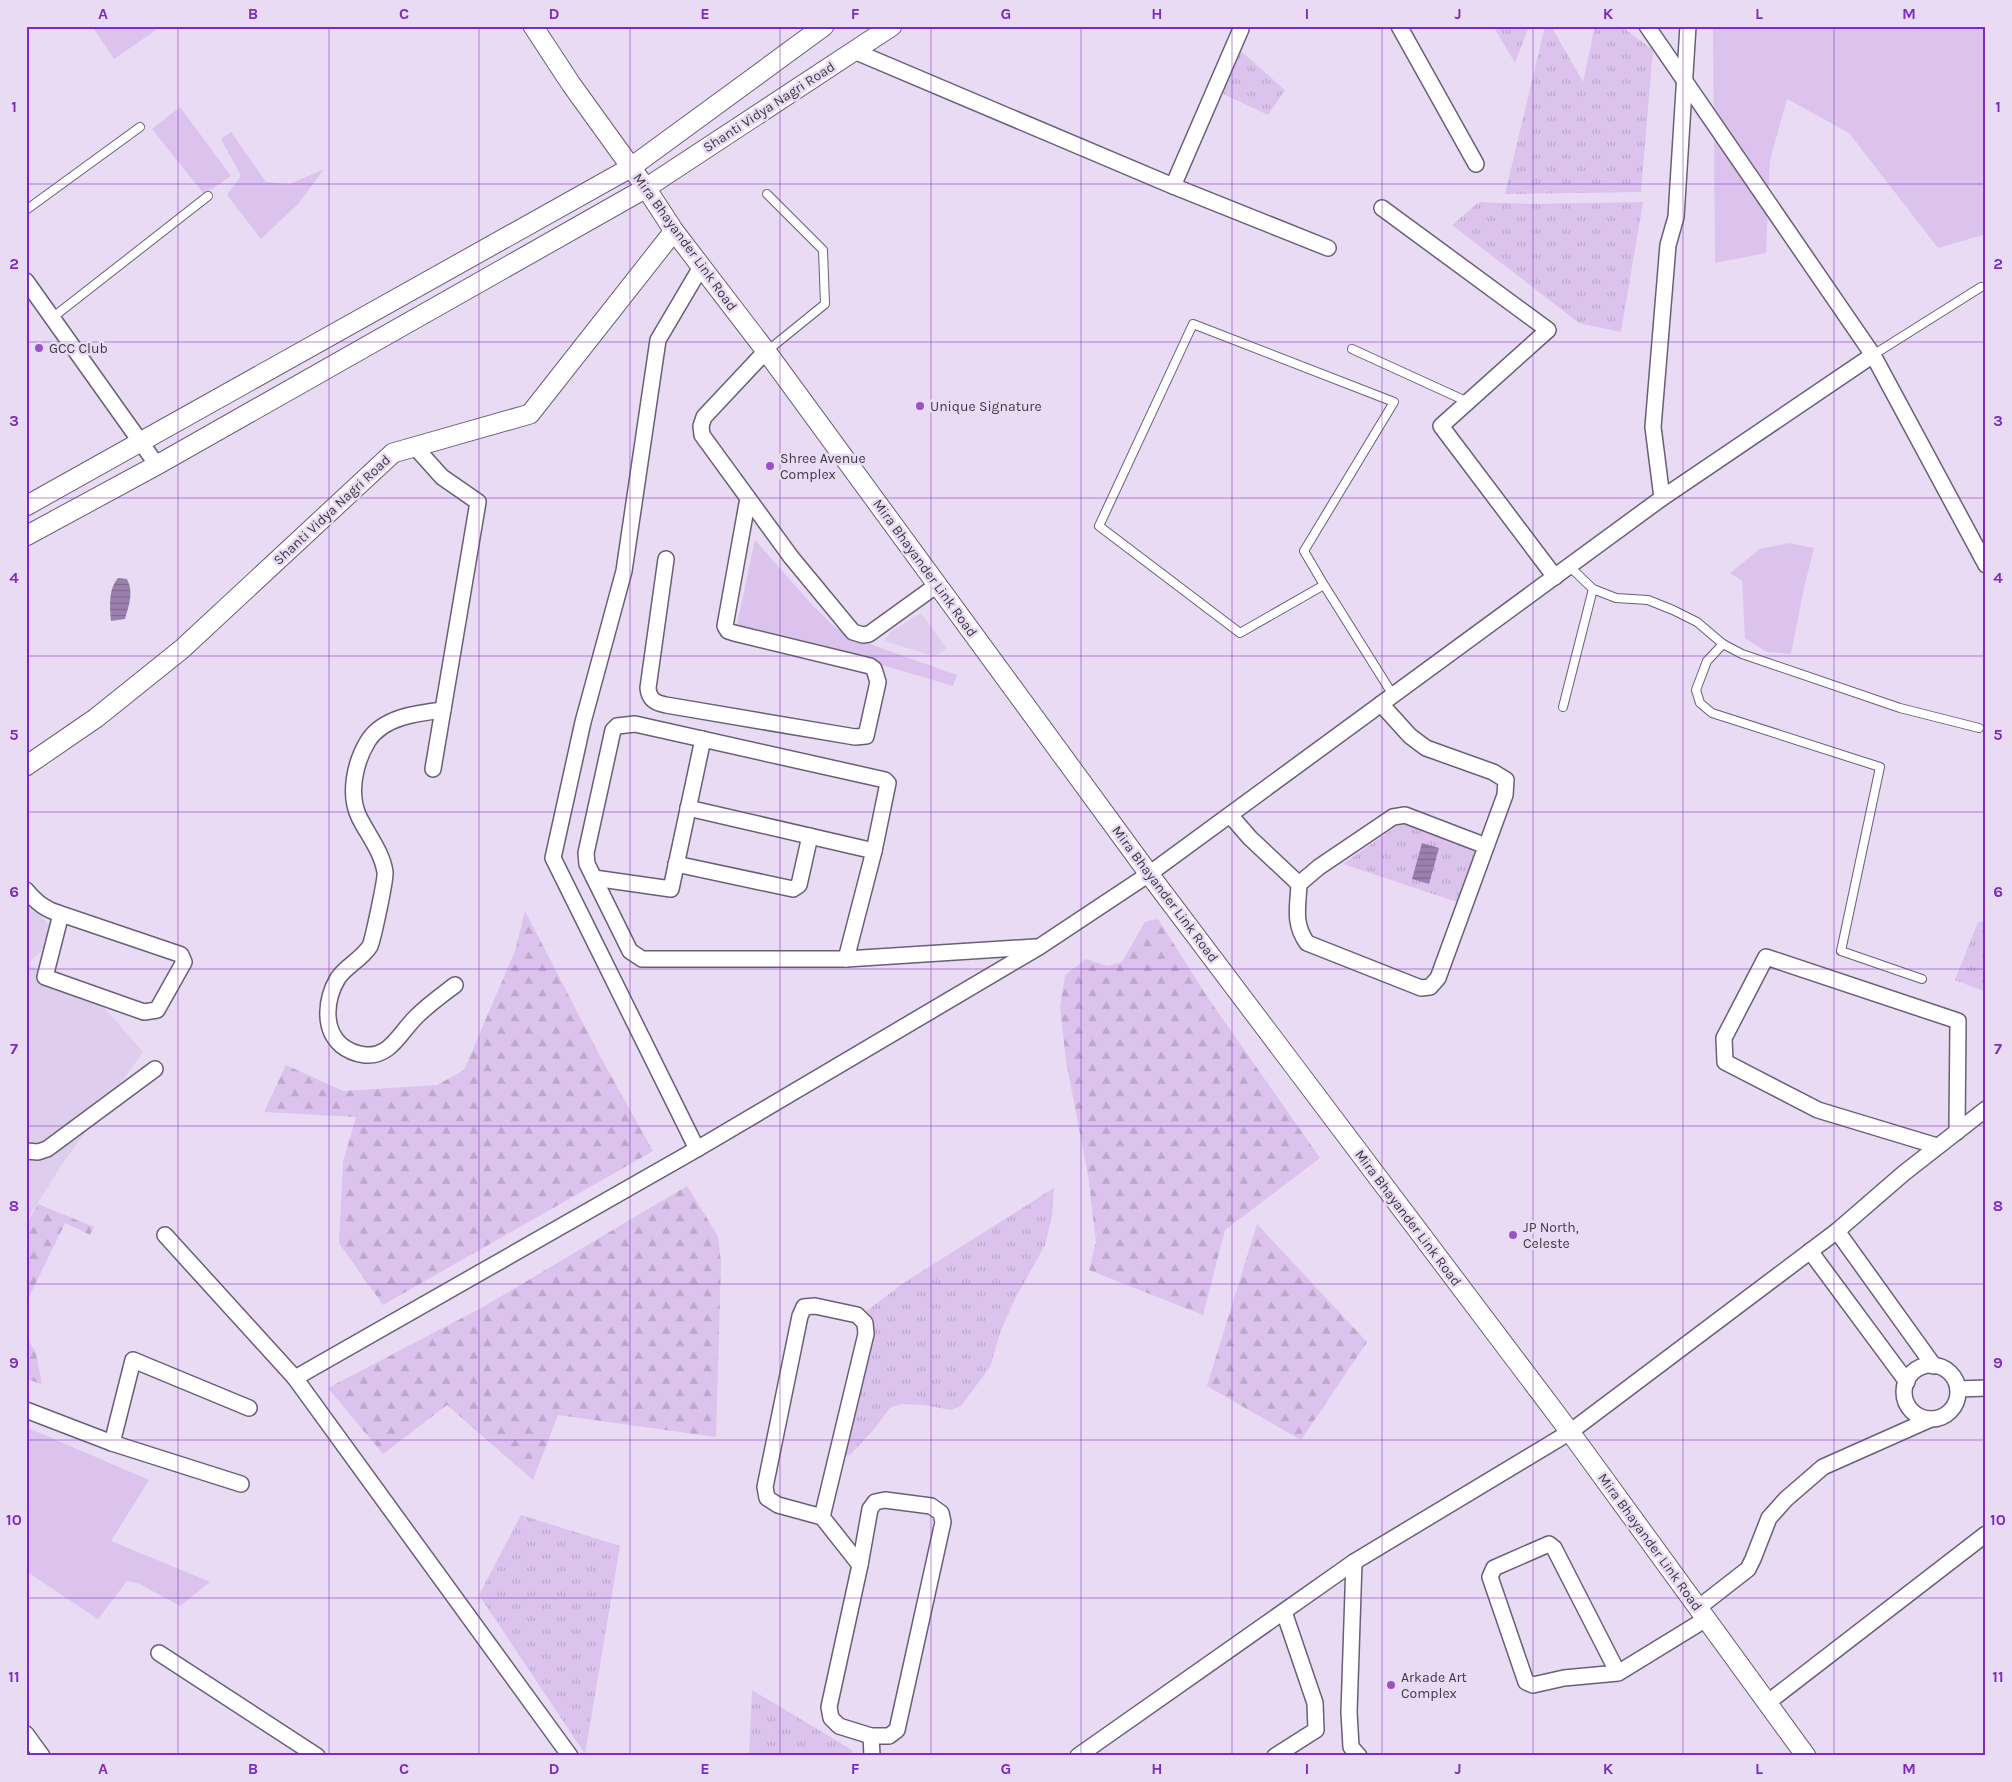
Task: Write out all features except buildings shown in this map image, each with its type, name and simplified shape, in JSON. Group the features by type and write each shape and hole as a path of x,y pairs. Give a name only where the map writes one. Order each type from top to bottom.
{"street":[{"name":"Mira Bhayander Link Road","path":"533,26 571,84 646,188 674,232 766,352 1149,874 1570,1432 1806,1756"},
{"name":"Shanti Vidya Nagri Road","path":"26,506 630,168 824,26"},
{"name":"Shanti Vidya Nagri Road","path":"26,536 157,465 646,188 892,26"},
{"path":"1399,26 1476,164"},
{"path":"1648,26 1873,356 1986,565"},
{"path":"1662,498 1653,427 1668,245 1676,217 1688,26"},
{"path":"1173,186 1242,29"},
{"path":"854,52 1173,186 1328,248"},
{"path":"1382,208 1548,330 1441,426 1555,576"},
{"path":"527,226 540,248"},
{"name":"Shanti Vidya Nagri Road","path":"26,766 96,718 182,649 393,453 530,414 674,232"},
{"path":"697,1149 553,858 583,722 624,571 658,340 701,267"},
{"path":"428,281 444,303"},
{"path":"26,282 157,465"},
{"path":"766,352 704,417 701,426 702,436 791,557 853,632 869,634 877,630 937,586"},
{"path":"295,1378 697,1149 1038,947 1149,874 1662,498 1873,356"},
{"path":"415,448 442,477 478,502 433,769"},
{"path":"666,559 648,688 648,694 652,700 666,705 855,737 866,736 878,682 874,669 870,666 734,633 728,631 725,626 748,498"},
{"path":"1381,704 1410,736 1426,748 1493,772 1506,780 1505,795 1438,978 1430,987 1421,988 1307,943 1299,931 1297,921 1299,884 1319,867 1393,817 1405,815 1486,846"},
{"path":"443,710 426,712 386,723 369,739 358,762 354,789 358,815 382,859 386,874 370,945 363,955 338,978 329,999 329,1023 337,1041 345,1048 360,1054 376,1056 394,1044 402,1031 422,1011 455,985"},
{"path":"846,959 874,851 888,783 885,780 635,724 617,726 613,730 586,853 587,864 630,951 642,959 846,959 1038,947"},
{"path":"594,878 671,889 703,739"},
{"path":"688,808 874,851"},
{"path":"1230,814 1250,838 1299,884"},
{"path":"676,864 794,889 799,885 810,836"},
{"path":"26,890 35,901 48,910 61,914 181,955 184,962 157,1010 144,1012 47,979 44,975 61,914"},
{"path":"1937,1146 1818,1110 1724,1062 1724,1038 1766,957 1958,1021 1957,1132"},
{"path":"26,1152 38,1152 47,1149 155,1069"},
{"path":"1078,1756 1354,1562 1570,1432 1837,1231 1904,1173 1986,1109"},
{"path":"1837,1231 1934,1366"},
{"path":"165,1235 295,1378 570,1756"},
{"path":"1810,1251 1906,1382"},
{"path":"822,1517 866,1334 866,1323 857,1315 815,1306 804,1307 800,1316 765,1487 767,1498 778,1505 822,1517 860,1565"},
{"path":"112,1443 132,1360 248,1408"},
{"path":"1618,1674 1554,1548 1549,1544 1494,1568 1490,1577 1526,1682 1533,1685 1564,1678 1618,1674 1702,1614 1748,1568 1769,1518 1786,1499 1824,1467 1931,1419 1948,1414 1958,1398 1956,1381 1943,1368 1926,1366 1917,1369 1911,1375 1906,1382 1904,1390 1909,1407 1922,1418 1931,1419"},
{"path":"1958,1389 1986,1388"},
{"path":"26,1410 112,1443 241,1484"},
{"path":"886,1500 931,1506 941,1513 943,1522 897,1730 889,1736 871,1736 839,1726 831,1718 828,1707 860,1565 870,1509 875,1502 886,1500"},
{"path":"1767,1703 1986,1535"},
{"path":"1354,1562 1349,1712 1351,1747 1359,1756"},
{"path":"1281,1754 1316,1730 1315,1703 1284,1612"},
{"path":"159,1653 317,1756"},
{"path":"26,1734 42,1756"},
{"path":"871,1736 872,1756"}],"lane":[{"path":"26,210 140,127"},
{"path":"766,352 825,304 823,250 767,194"},
{"path":"52,318 208,196"},
{"path":"1873,356 1981,287"},
{"path":"1324,586 1240,633 1099,526 1193,324 1394,402 1304,551 1393,695"},
{"path":"1352,349 1468,402"},
{"path":"1569,566 1593,589 1616,598 1648,600 1673,610 1697,622 1723,644 1742,654 1900,708 1979,728"},
{"path":"1563,707 1593,589"},
{"path":"1723,644 1707,661 1696,690 1700,703 1712,713 1880,767 1841,951 1922,979"}],"shaded area":[{"path":"118,578 127,579 130,599 125,619 111,621 111,593"},
{"path":"921,613 947,649 934,656 884,641 892,631"},
{"path":"1422,843 1439,848 1429,884 1412,879"},
{"path":"26,897 58,937 27,964 98,1001 143,1052 61,1166 26,1222"}],"green space":[{"path":"92,26 153,26 156,30 114,59"},
{"path":"1493,26 1529,26 1515,63"},
{"path":"1545,26 1551,26 1583,82 1595,26 1621,26 1653,50 1641,192 1505,194"},
{"path":"1713,26 1986,26 1986,234 1938,248 1849,133 1787,99 1770,160 1766,253 1715,263"},
{"path":"1241,51 1285,90 1268,115 1219,92"},
{"path":"180,107 231,176 204,194 152,129"},
{"path":"231,132 266,182 290,184 324,169 299,203 261,239 227,195 241,176 221,139"},
{"path":"1479,202 1533,204 1643,202 1621,332 1579,323 1452,225"},
{"path":"755,540 814,607 836,628 875,646 957,675 953,686 835,651 736,629"},
{"path":"1789,543 1814,548 1791,654 1767,652 1745,638 1742,581 1730,573 1760,549"},
{"path":"1407,819 1494,844 1469,906 1343,864"},
{"path":"525,911 601,1058 653,1151 383,1305 339,1243 343,1162 356,1117 264,1112 286,1065 343,1091 437,1085 464,1070 515,951"},
{"path":"1158,919 1208,998 1320,1158 1225,1230 1203,1315 1089,1270 1096,1242 1088,1175 1066,1061 1060,1007 1065,975 1086,959 1107,966 1122,962 1145,922"},
{"path":"1986,921 1986,992 1955,980 1978,922"},
{"path":"687,1186 718,1236 721,1262 716,1437 558,1415 533,1480 447,1405 383,1454 328,1388 483,1307"},
{"path":"1054,1188 1052,1216 1045,1245 1016,1297 1001,1330 990,1367 961,1406 951,1410 924,1405 901,1404 890,1408 850,1455 840,1456 865,1312 905,1282"},
{"path":"38,1204 94,1227 90,1235 65,1223 30,1295 26,1310 26,1226"},
{"path":"1257,1224 1367,1342 1301,1440 1207,1386"},
{"path":"26,1336 36,1353 42,1384 26,1379"},
{"path":"26,1427 149,1480 111,1541 210,1582 180,1606 138,1583 127,1581 98,1619 26,1571"},
{"path":"521,1515 620,1546 585,1754 479,1595"},
{"path":"752,1690 852,1750 852,1756 749,1756"}],"place":[{"name":"GCC Club","path":"39,348"},
{"name":"Unique Signature","path":"920,406"},
{"name":"Shree Avenue Complex","path":"770,466"},
{"name":"JP North, Celeste","path":"1513,1235"},
{"name":"Arkade Art Complex","path":"1391,1685"}]}
